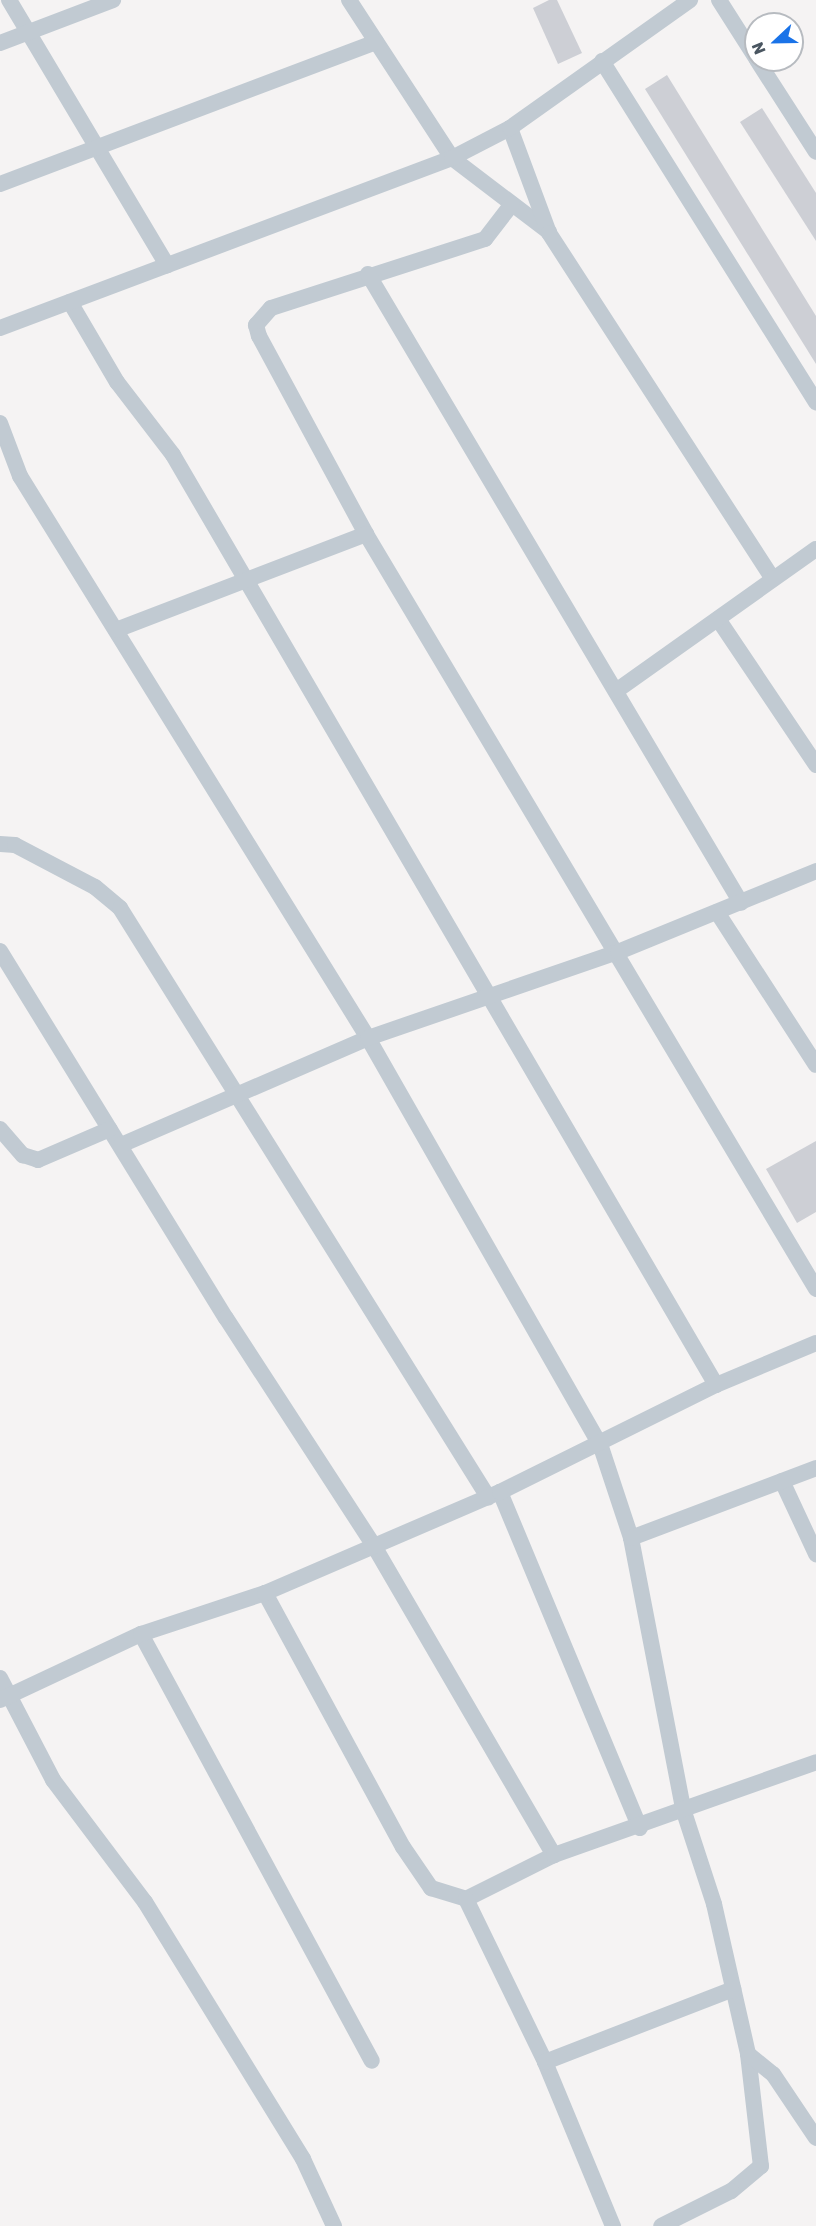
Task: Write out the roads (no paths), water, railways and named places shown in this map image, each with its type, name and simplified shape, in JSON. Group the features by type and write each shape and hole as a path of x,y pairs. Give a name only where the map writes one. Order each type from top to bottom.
{"street":[{"path":"9,0 27,33 99,147 167,265"},
{"path":"0,43 112,0"},
{"path":"349,0 452,158 549,232"},
{"path":"0,328 452,158 510,128 690,0"},
{"path":"719,0 744,39"},
{"path":"0,184 376,42"},
{"path":"602,61 816,402"},
{"path":"765,72 816,152"},
{"path":"510,128 549,232 773,579"},
{"path":"512,204 485,239 368,274 271,308 256,325 366,534 618,952 816,1289"},
{"path":"368,274 741,903"},
{"path":"70,302 117,382 173,455 242,581 716,1385"},
{"path":"0,423 20,476 368,1038 600,1444 631,1538 684,1812 714,1904 748,2054 762,2166 731,2191 661,2226"},
{"path":"116,630 366,534"},
{"path":"616,691 816,549"},
{"path":"718,619 816,765"},
{"path":"0,844 15,844 85,882 120,908 234,1094 494,1494 640,1828"},
{"path":"121,1145 234,1094 368,1038 489,1000 815,874"},
{"path":"717,912 816,1065"},
{"path":"0,951 374,1545 554,1854"},
{"path":"0,1129 23,1155 38,1160 110,1128"},
{"path":"5,1698 141,1634 265,1593 494,1494 600,1444 716,1385 816,1343"},
{"path":"631,1538 816,1468"},
{"path":"782,1481 816,1554"},
{"path":"265,1593 403,1846 431,1888 466,1899 554,1854 640,1828 816,1762"},
{"path":"141,1634 372,2061"},
{"path":"0,1678 5,1698 53,1780 145,1902 303,2160 334,2226"},
{"path":"466,1899 545,2062 613,2226"},
{"path":"545,2062 733,1989"},
{"path":"748,2054 773,2074 816,2139"}]}
